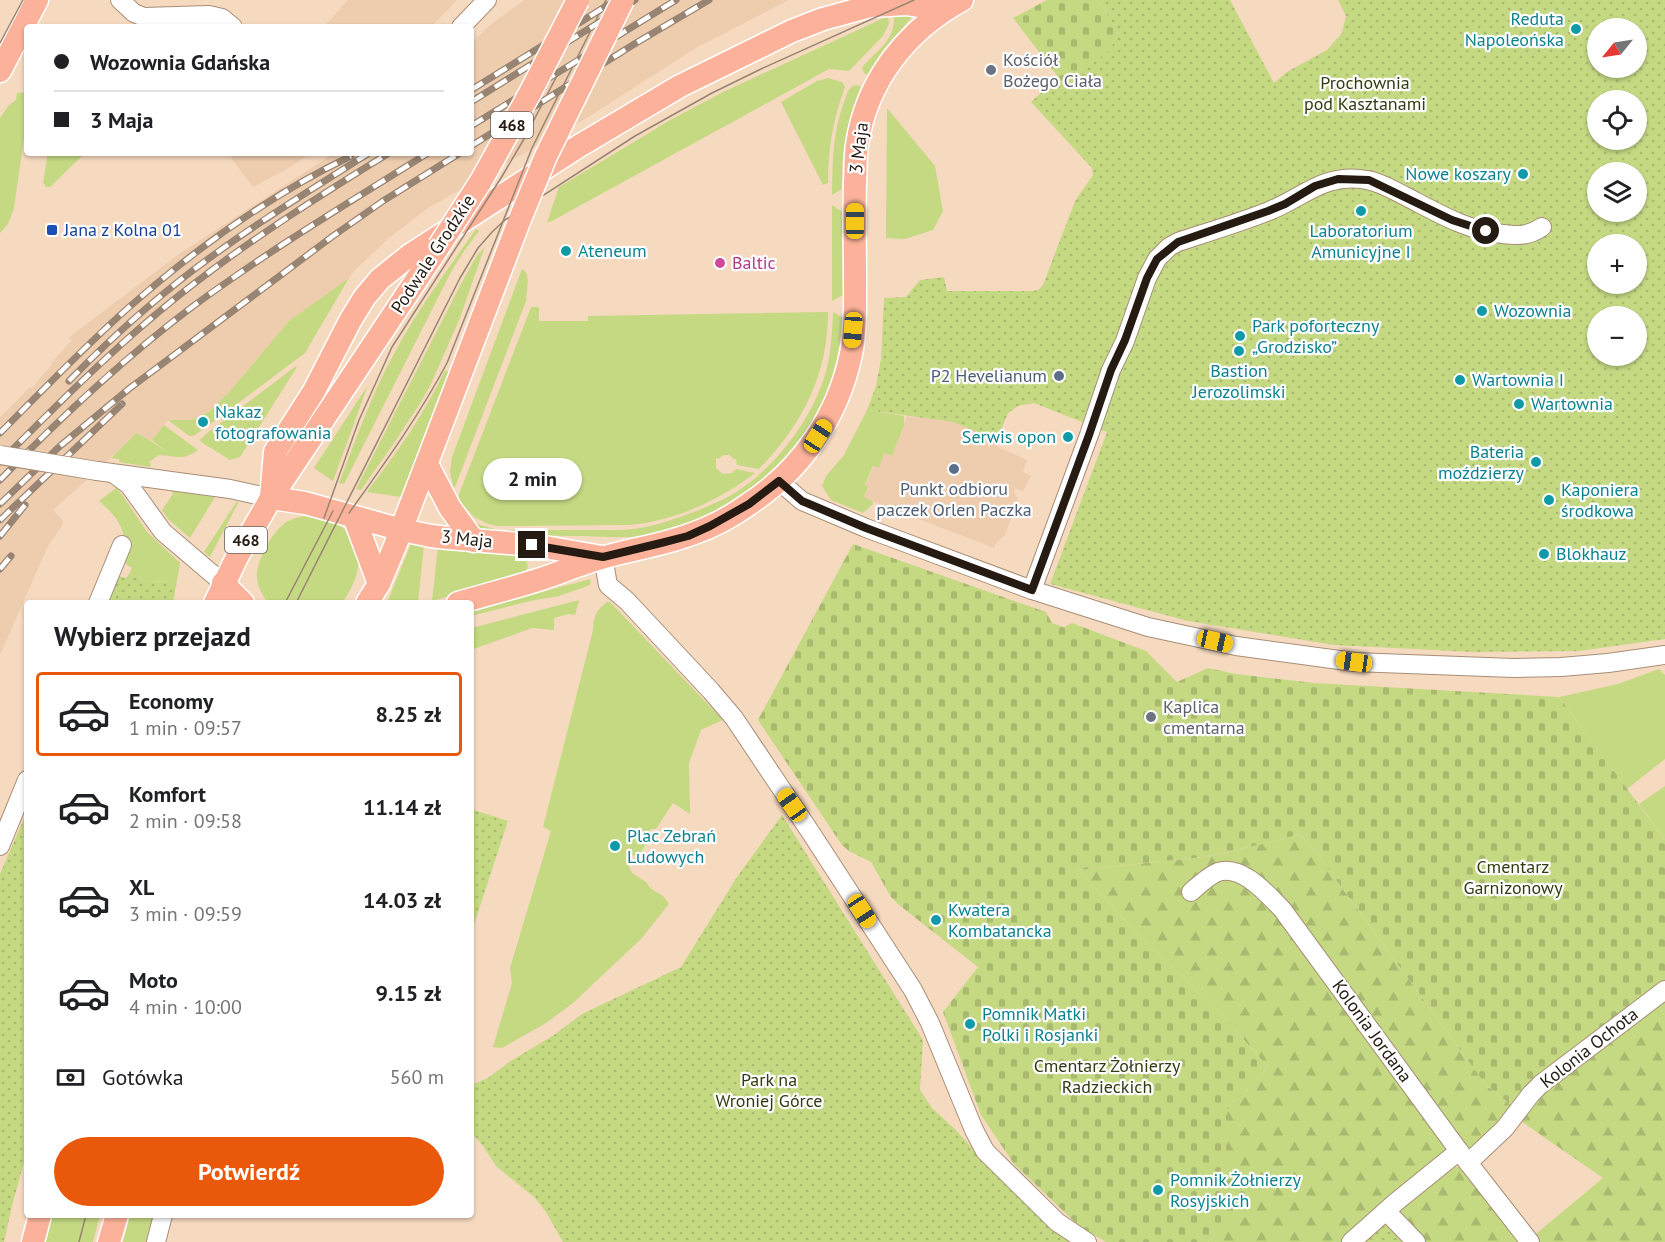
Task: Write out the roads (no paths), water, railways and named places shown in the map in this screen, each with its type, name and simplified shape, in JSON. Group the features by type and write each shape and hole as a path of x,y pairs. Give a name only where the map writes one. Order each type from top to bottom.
{"main road":[{"path":"24,24 37,0"},
{"name":"Podwale Grodzkie","path":"271,498 481,181 578,0"},
{"name":"468","path":"373,593 402,530 546,156 623,0"},
{"path":"271,498 275,452 314,391 364,298 380,279 410,255 579,146 680,86 792,31 823,19 871,6 952,5"},
{"name":"3 Maja","path":"469,600 539,580 603,557 688,536 749,504 779,481 809,449 826,423 838,397 851,353 855,307 856,147 865,109 891,60 912,35 952,5"},
{"path":"0,70 24,25"},
{"path":"427,464 450,508 474,541"},
{"name":"468","path":"219,593 271,498"},
{"name":"3 Maja","path":"271,498 305,503 402,530 474,541 532,545 603,557"},
{"path":"354,517 373,593"},
{"path":"532,545 539,563 539,580"},
{"path":"219,593 236,600"},
{"path":"33,1242 39,1218"},
{"path":"110,1242 116,1218"}],"street":[{"path":"120,0 134,13 144,17 209,15 222,18 229,24"},
{"path":"464,24 486,0"},
{"path":"1032,590 1111,370 1125,340 1147,278 1157,259 1169,248 1178,242 1268,211 1285,204 1315,186 1338,179 1369,180 1452,220 1494,233 1526,235 1542,227"},
{"path":"0,455 230,489 271,498"},
{"path":"106,472 129,485 163,532 219,593"},
{"path":"779,481 802,501 866,528 1032,590 1148,627 1236,646 1354,662 1514,668 1561,668 1665,655"},
{"path":"99,600 122,545"},
{"path":"603,557 608,585 627,601 734,718 913,990 930,1023 974,1130 985,1151 1058,1222 1087,1242"},
{"path":"0,846 24,787"},
{"name":"Kolonia Jordana","path":"1191,892 1219,871 1235,872 1253,880 1268,894 1282,909 1464,1157 1530,1242"},
{"name":"Kolonia Ochota","path":"1386,1211 1505,1128 1541,1084 1665,990"},
{"path":"1351,1242 1386,1211 1416,1242"},
{"path":"156,1242 162,1218"}],"tram line":[{"path":"0,43 23,0"},
{"path":"349,513 413,421 447,363 532,148 606,0"},
{"path":"298,600 460,278 478,248 493,231 505,220 635,136 712,93 914,0"},
{"path":"324,518 359,420 392,347 501,178 561,68"},
{"path":"287,600 333,511"},
{"path":"79,1242 85,1218"}],"railway":[{"path":"474,88 616,0"},
{"path":"474,100 635,0"},
{"path":"474,124 676,0"},
{"path":"474,144 709,0"},
{"path":"0,433 111,323 153,286 207,244 263,206 351,156"},
{"path":"69,381 139,314 195,268 364,156"},
{"path":"0,462 69,393 165,306 263,233 384,156"},
{"path":"0,480 93,390 141,347 192,307 279,247 423,156"},
{"path":"0,504 60,446 130,388 333,236 383,201 455,156"},
{"path":"0,520 122,404"},
{"path":"0,536 25,505"},
{"path":"0,569 11,556"}],"place":[{"name":"Reduta Napoleońska","path":"1576,29"},
{"name":"Kościół Bożego Ciała","path":"991,70"},
{"name":"Nowe koszary","path":"1523,174"},
{"name":"Laboratorium Amunicyjne I","path":"1361,211"},
{"name":"Jana z Kolna 01","path":"52,230"},
{"name":"Ateneum","path":"566,251"},
{"name":"Baltic","path":"720,263"},
{"name":"Wozownia","path":"1482,311"},
{"name":"Park poforteczny „Grodzisko”","path":"1240,336"},
{"name":"Bastion Jerozolimski","path":"1239,351"},
{"name":"P2 Hevelianum","path":"1059,376"},
{"name":"Wartownia I","path":"1460,380"},
{"name":"Wartownia","path":"1519,404"},
{"name":"Nakaz fotografowania","path":"203,422"},
{"name":"Serwis opon","path":"1068,437"},
{"name":"Bateria moździerzy","path":"1536,462"},
{"name":"Punkt odbioru paczek Orlen Paczka","path":"954,469"},
{"name":"Kaponiera środkowa","path":"1549,500"},
{"name":"Blokhauz","path":"1544,554"},
{"name":"Kaplica cmentarna","path":"1151,717"},
{"name":"Plac Zebrań Ludowych","path":"615,846"},
{"name":"Kwatera Kombatancka","path":"936,920"},
{"name":"Pomnik Matki Polki i Rosjanki","path":"970,1024"},
{"name":"Pomnik Żołnierzy Rosyjskich","path":"1158,1190"}],"park label":[{"name":"Prochownia pod Kasztanami","path":"1365,94"},
{"name":"Cmentarz Garnizonowy","path":"1513,877"},
{"name":"Cmentarz Żołnierzy Radzieckich","path":"1107,1076"},
{"name":"Park na Wroniej Górce","path":"769,1090"}]}
